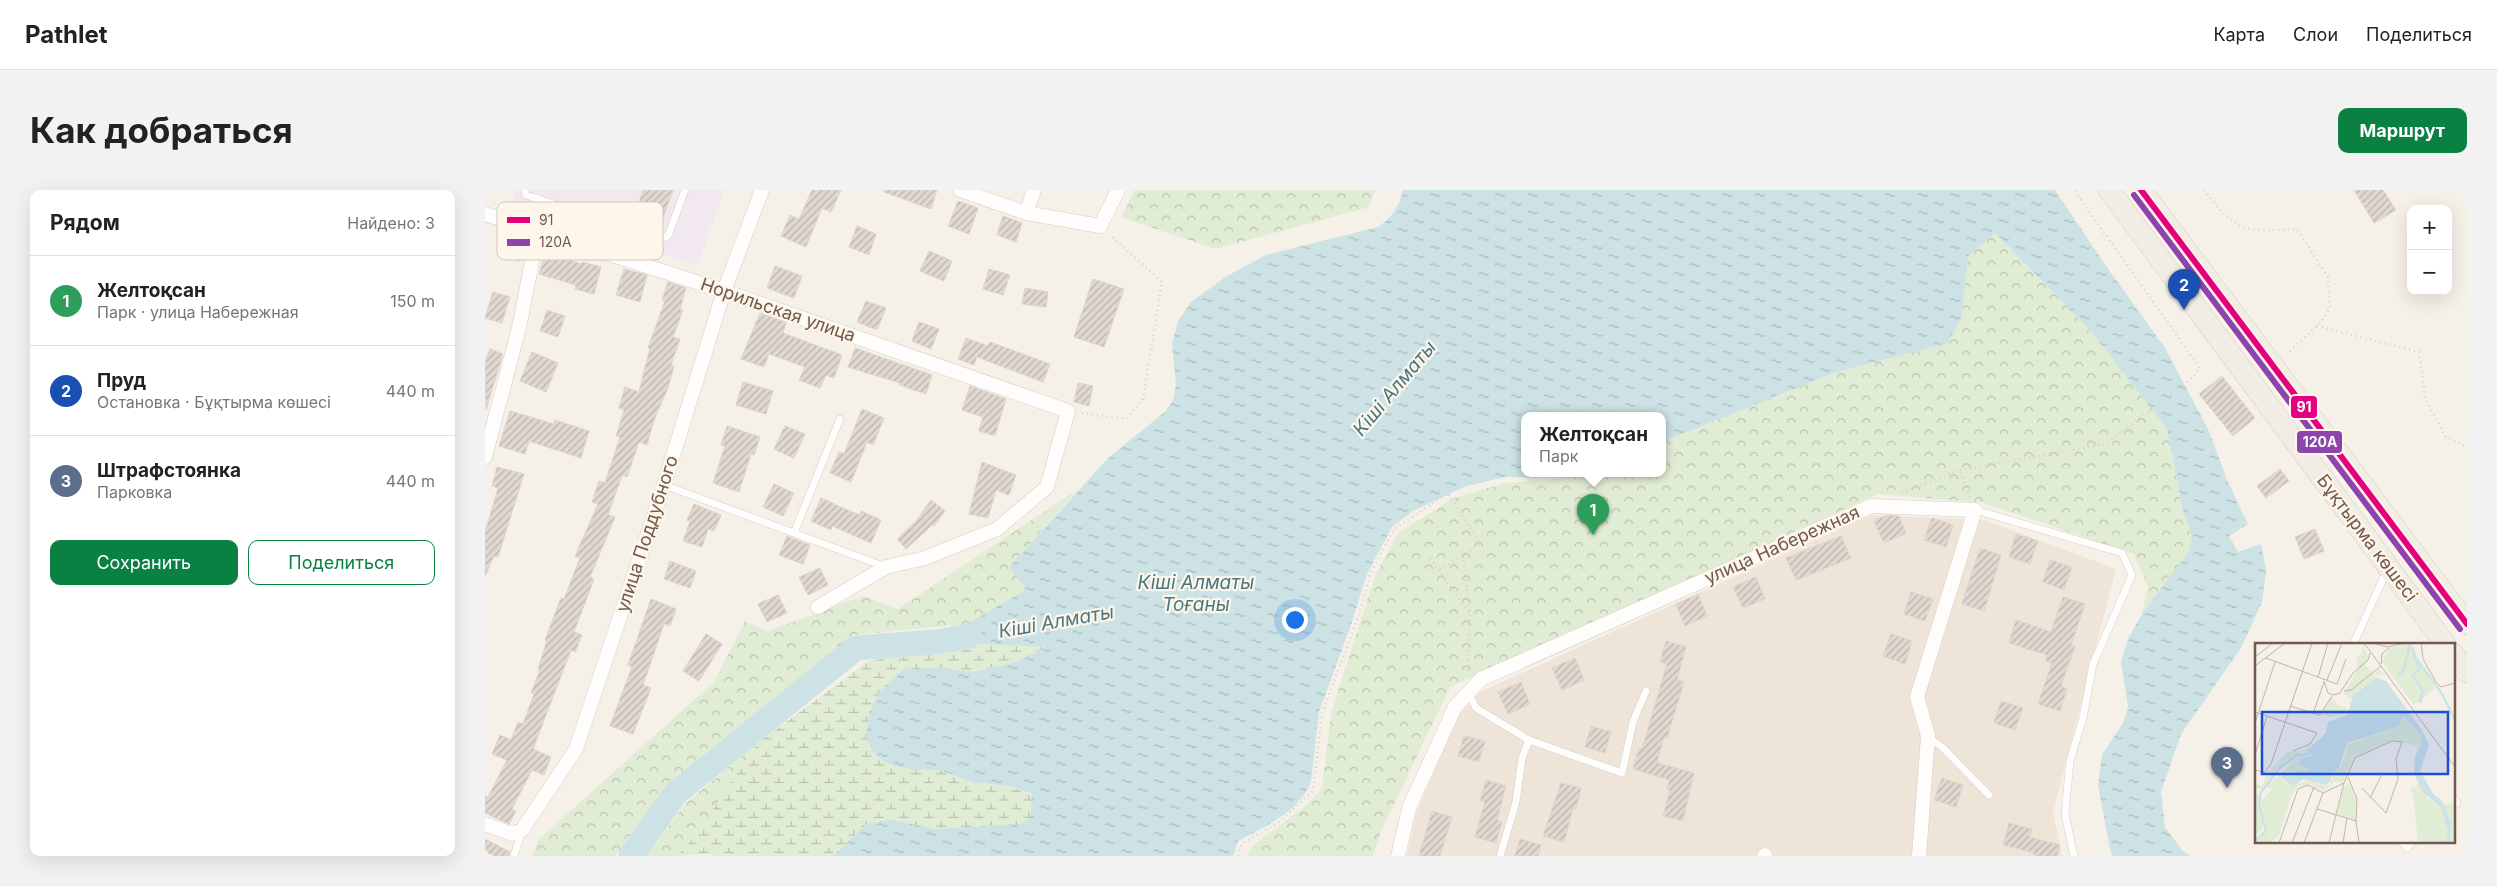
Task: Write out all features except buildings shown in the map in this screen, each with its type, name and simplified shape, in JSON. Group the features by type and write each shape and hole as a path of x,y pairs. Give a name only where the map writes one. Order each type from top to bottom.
{"main road":[{"name":"Бұқтырма көшесі","path":"2109,190 2446,643"},
{"name":"Бұқтырма көшесі","path":"2141,190 2467,624"},
{"path":"2455,657 2467,672"}],"street":[{"name":"улица Поддубного","path":"522,830 576,749 664,485 724,291 762,190"},
{"path":"961,190 1026,213 1100,226 1118,190"},
{"path":"1026,213 1034,190"},
{"name":"Норильская улица","path":"485,214 497,218"},
{"path":"485,457 519,328 527,260"},
{"name":"Норильская улица","path":"628,260 724,291 1068,411"},
{"path":"818,607 886,567 925,558 997,529 1047,487 1068,411"},
{"name":"улица Набережная","path":"1398,856 1409,808 1455,707 1481,679 1871,506 1975,510"},
{"path":"1919,856 1928,736 1917,697 1975,510"},
{"path":"485,824 512,834 522,830"}],"lane":[{"path":"525,190 526,195 549,202"},
{"path":"663,238 668,236 685,190"},
{"path":"536,202 537,198"},
{"path":"794,533 840,419"},
{"path":"664,485 886,567"},
{"path":"1975,510 2122,553 2132,575 2093,664 2083,718 2070,761 2065,814 2074,856"},
{"path":"2354,643 2389,567"},
{"path":"1468,692 1476,708 1529,740 1622,772 1633,722 1646,690"},
{"path":"1928,736 1942,747 1989,795"},
{"path":"1500,856 1516,802 1522,758 1529,740"},
{"path":"514,856 522,830"}],"path":[{"path":"1901,493 1960,470 2105,444 2190,380 2200,368 2074,190"},
{"path":"2205,190 2223,214 2244,229 2262,232 2297,229 2328,277 2330,308 2317,326 2273,367"},
{"path":"1068,411 1126,419 1143,399 1163,282 1100,226"},
{"path":"2317,326 2419,352 2425,398 2446,437 2467,447"},
{"path":"1960,470 1975,510"},
{"path":"1238,856 1242,844 1279,822 1313,791 1322,712 1360,612 1370,574 1395,529 1448,493 1480,544 1439,570"},
{"path":"1463,555 1470,615 1468,692"},
{"path":"1430,558 1470,615"}],"shaded area":[{"path":"517,190 724,190 698,266 663,254 663,202 512,202"},
{"path":"1871,515 1984,520 2116,569 2053,812 2062,856 1407,856 1416,814 1459,715 1480,692"}],"green space":[{"path":"1135,190 1375,190 1369,207 1215,249 1121,217"},
{"path":"1995,233 2090,330 2167,429 2183,511 2192,536 2189,551 2142,614 2148,587 2134,554 1983,503 1878,494 1450,687 1380,834 1373,856 1248,856 1251,847 1304,807 1322,789 1331,713 1375,576 1398,533 1454,498 1505,483 1574,477 1666,477 1666,440 1834,373 1948,343 1962,317 1967,256"},
{"path":"1078,489 1009,567 1028,589 967,624 854,635 669,782 616,856 532,856 538,840 714,682 745,621 768,631 863,596 898,609"},
{"path":"981,644 1048,647 1016,662 974,672 940,668 915,770 940,770 971,782 1008,786 1032,795 1030,818 1020,824 934,829 889,819 828,856 714,856 710,854 678,856 694,837 758,743 868,661"},
{"path":"758,743 694,837 678,856 646,856 686,803"}],"water":[{"name":"Кіші Алматы Тоғаны","path":"1403,190 2055,190 2106,266 2165,348 2208,429 2228,482 2248,524 2229,536 2238,552 2261,544 2266,570 2262,602 2241,648 2181,734 2161,792 2165,827 2182,850 2190,856 2113,856 2098,785 2102,755 2123,723 2128,707 2121,661 2128,639 2142,614 2189,551 2192,536 2183,511 2167,429 2090,330 1995,233 1968,256 1962,317 1948,343 1834,373 1666,440 1666,412 1521,412 1521,477 1574,477 1571,478 1505,477 1466,486 1413,511 1392,527 1367,574 1351,625 1319,712 1311,782 1298,802 1280,818 1238,841 1233,856 828,856 836,853 865,825 889,819 934,829 1020,824 1030,818 1032,794 1008,786 971,782 940,770 915,770 891,765 876,756 866,737 869,713 880,691 904,669 940,668 974,672 1016,662 1047,647 936,642 1027,589 1009,567 1108,458 1166,411 1173,400 1176,384 1172,344 1178,321 1191,302 1227,276 1266,255 1378,227 1394,211"}],"waterway":[{"name":"Кіші Алматы","path":"631,856 676,793 856,648 936,642 969,636"}],"transit line":[{"name":"91","path":"2141,190 2467,624"},
{"name":"120А","path":"2134,195 2460,629"}],"place":[{"name":"Пруд","path":"2184,310"},
{"name":"Желтоқсан","path":"1593,535"},
{"name":"Штрафстоянка","path":"2227,788"}]}
